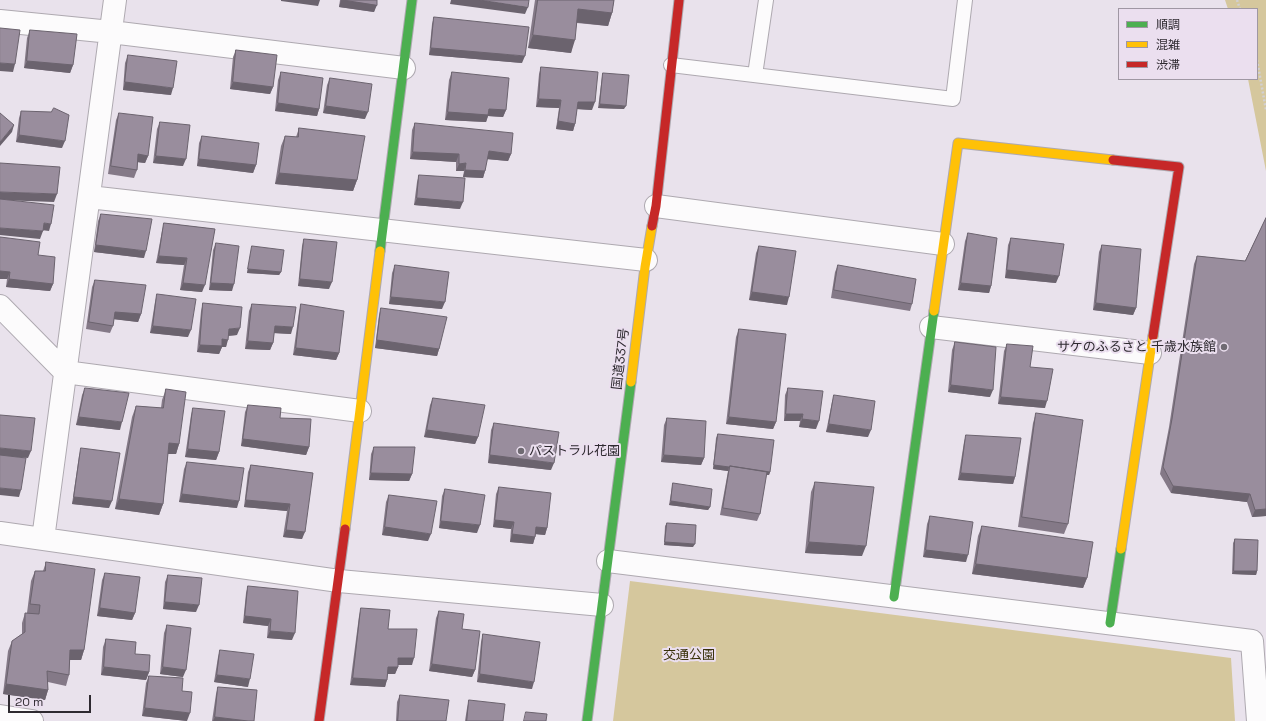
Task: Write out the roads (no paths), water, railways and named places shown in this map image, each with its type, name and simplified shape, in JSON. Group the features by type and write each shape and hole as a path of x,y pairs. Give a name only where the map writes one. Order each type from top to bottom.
{"main road":[{"path":"319,721 339,581 412,0"},
{"name":"国道337号","path":"587,721 646,260 656,206 679,0"},
{"path":"894,597 958,143 1178,167 1110,623"}],"street":[{"path":"43,539 115,0"},
{"path":"0,21 111,32 404,68"},
{"path":"89,197 646,260"},
{"path":"656,206 943,244"},
{"path":"0,306 66,372 360,411"},
{"path":"931,327 1150,353"},
{"path":"0,533 339,581 602,605"},
{"path":"608,562 1252,641 1258,721"},
{"path":"0,716 32,721"}],"lane":[{"path":"755,75 766,0"},
{"path":"671,65 953,99 965,0"}],"place":[{"name":"サケのふるさと 千歳水族館","path":"1224,347"},
{"name":"パストラル花園","path":"521,451"}],"park label":[{"name":"交通公園","path":"689,655"}]}
